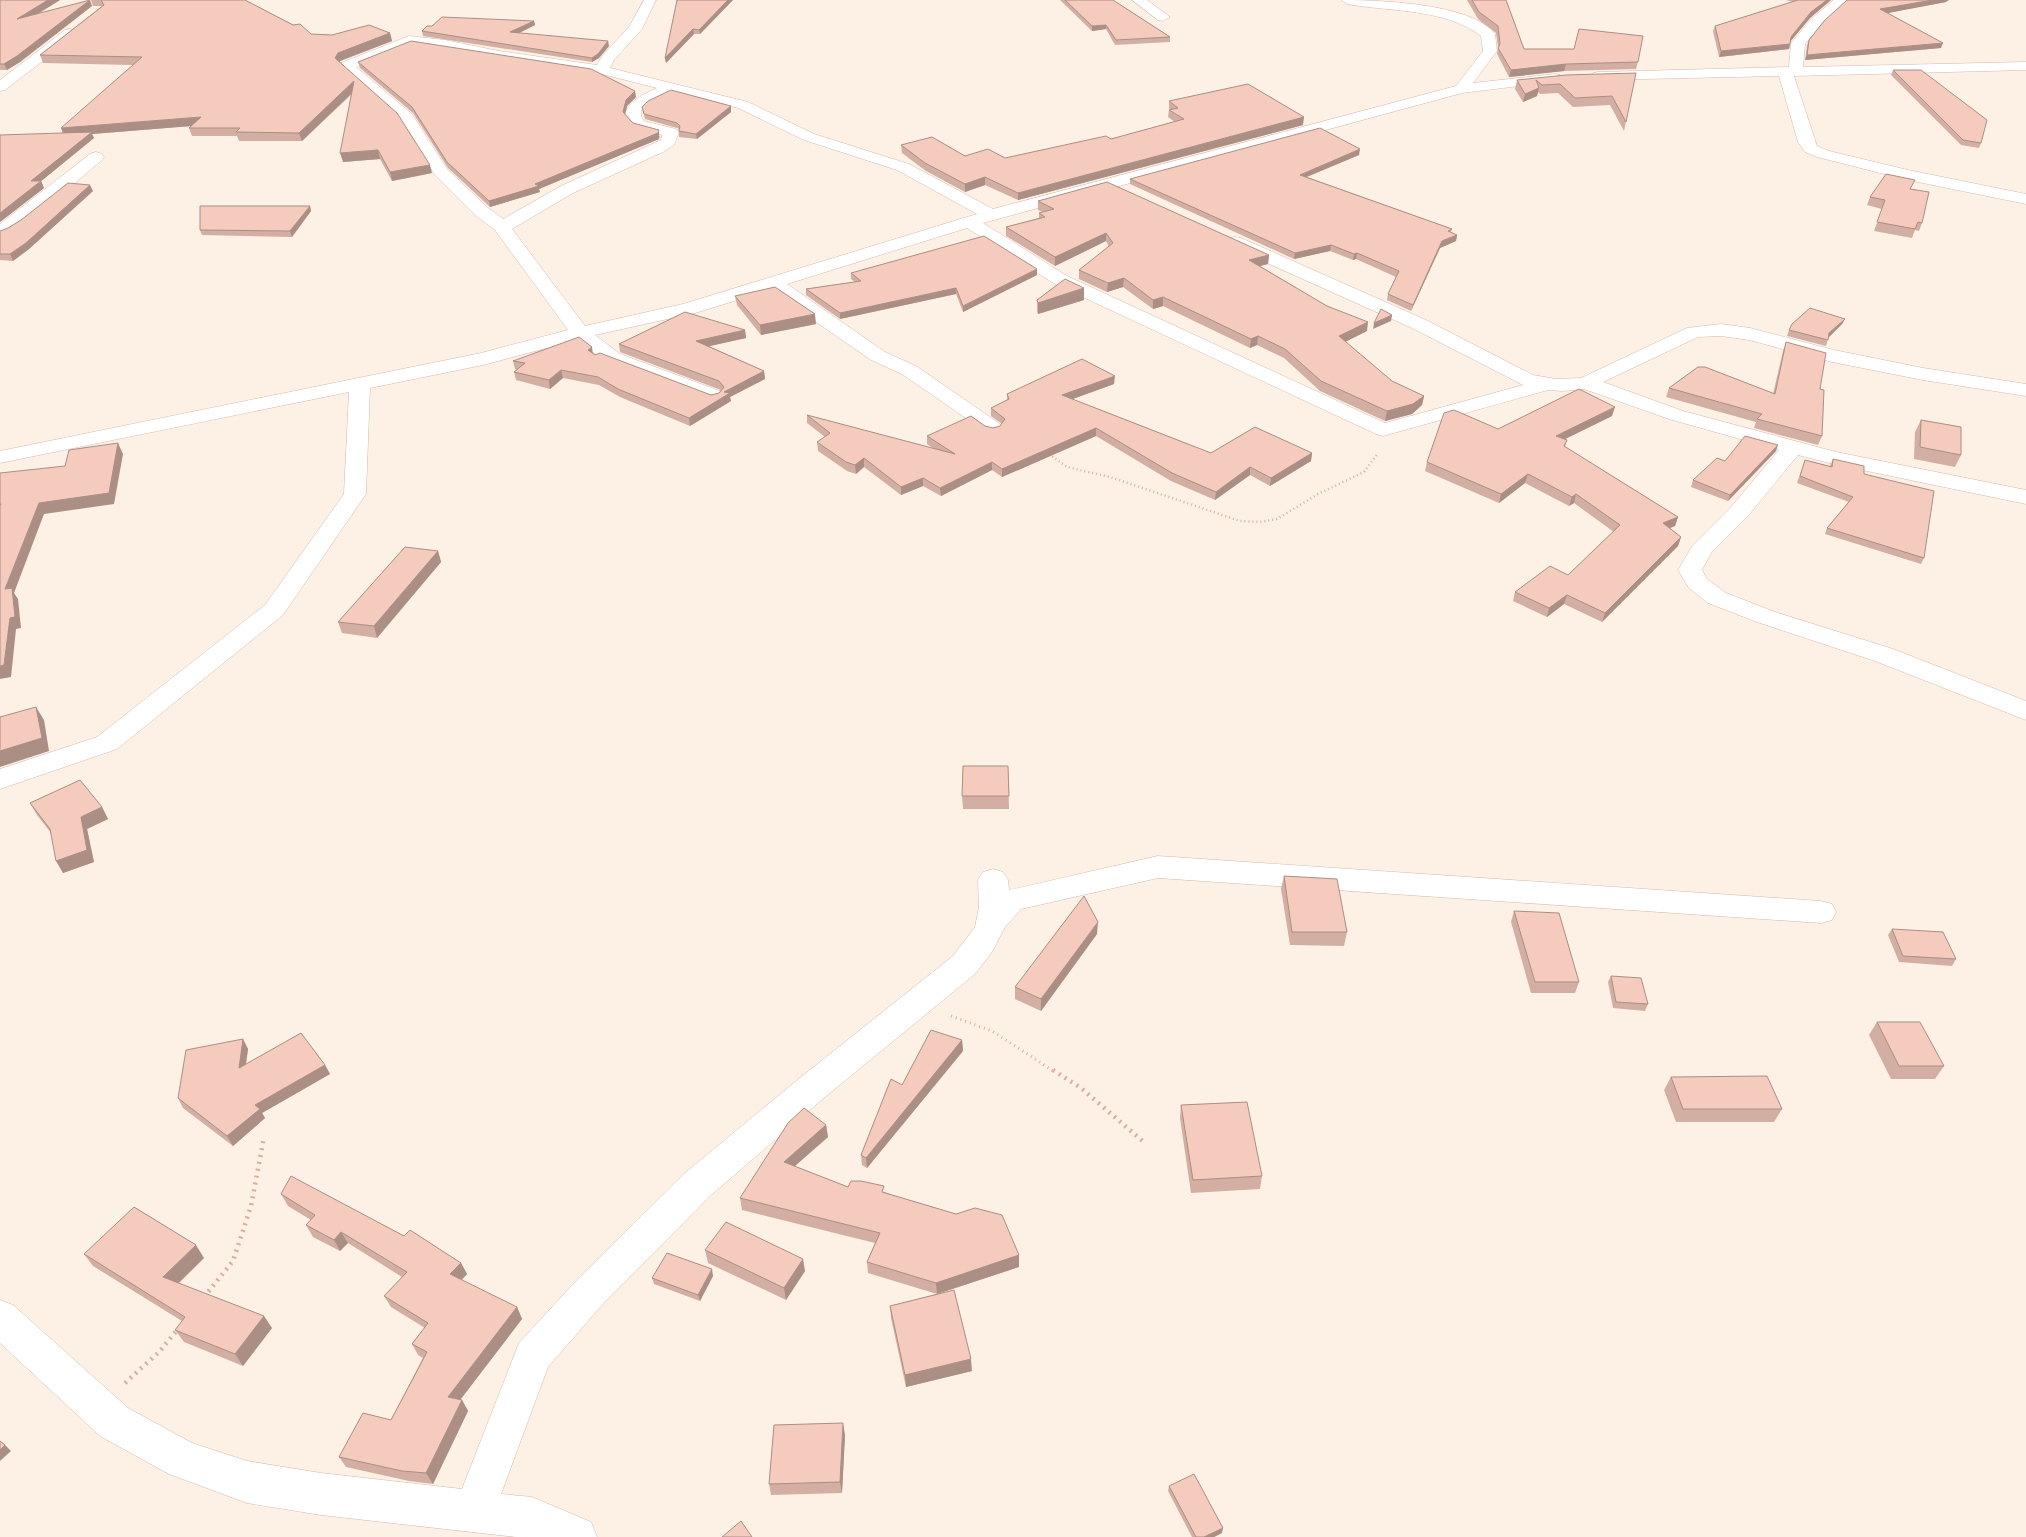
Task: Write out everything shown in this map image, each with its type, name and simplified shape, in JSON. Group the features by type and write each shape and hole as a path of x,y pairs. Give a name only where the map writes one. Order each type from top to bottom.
{"street":[{"path":"1138,0 1163,17"},
{"path":"1347,0 1368,4 1423,9 1466,20 1488,34 1490,51 1461,89"},
{"path":"1842,0 1816,22 1798,43 1791,71 1806,142 1811,149 1823,154 1908,175 2025,208"},
{"path":"602,70 608,58 635,29 644,1"},
{"path":"0,87 83,22"},
{"path":"713,395 613,358 580,333 502,227 481,211 441,172 406,117 346,66 409,40 445,44 499,55 602,70 743,105 809,138 904,167 992,215"},
{"path":"0,457 482,360 580,333 688,309 992,215 1461,89 1578,76 2026,66"},
{"path":"502,227 552,198 620,166 643,158 668,142 671,132 639,124 632,117 633,110 643,101 669,88"},
{"path":"0,232 17,221 96,157"},
{"path":"1109,184 1135,198"},
{"path":"969,222 1061,280 1383,430 1544,385"},
{"path":"1215,234 1419,324 1526,379 1544,385 1568,386 1586,383 1694,332 1721,330 1750,334 1832,356 1923,374 2026,390"},
{"path":"771,282 878,356 909,370 993,428"},
{"path":"1586,383 1676,415 1833,458 2026,497"},
{"path":"0,779 107,743 274,610 355,494 360,384"},
{"path":"1794,446 1739,512 1701,550 1690,570 1697,583 1717,598 1884,655 2026,711"},
{"path":"474,1511 533,1356 589,1293 698,1184 964,965 984,943 994,920 1011,900 1158,867 1821,912"},
{"path":"993,880 994,920"},
{"path":"0,1318 114,1422 183,1460 247,1482 321,1494 532,1518 576,1537"}],"path":[{"path":"1046,453 1067,467 1170,496 1240,521 1260,522 1277,519 1318,494 1364,472 1386,443 1383,430"},
{"path":"915,1004 992,1031 1081,1088 1146,1144"},
{"path":"202,1299 233,1261 251,1206 264,1137"},
{"path":"98,1407 159,1352 184,1322"}],"building":[{"path":"0,0 48,0 17,19 90,0 17,56 4,64 0,64"},
{"path":"101,0 245,0 293,25 300,24 311,34 332,35 369,25 390,33 338,53 335,58 397,113 430,165 390,172 378,150 340,153 354,81 299,133 236,132 240,128 189,128 201,117 61,128 142,57 40,55 104,5"},
{"path":"677,0 728,0 699,30 693,29 665,58"},
{"path":"1065,0 1113,0 1170,37 1116,40 1106,25 1092,26"},
{"path":"1472,0 1506,0 1524,49 1574,49 1579,29 1643,36 1638,62 1566,64 1511,70 1498,48 1500,44 1498,26 1479,12"},
{"path":"1798,0 1827,0 1811,12 1791,37 1790,44 1721,51 1715,26"},
{"path":"1847,0 1933,0 1880,9 1943,43 1807,55 1809,40 1824,21"},
{"path":"442,17 534,21 510,32 608,41 598,54 592,58 422,31 427,26 432,26"},
{"path":"411,41 591,69 635,91 626,100 623,112 633,123 659,130 658,133 535,184 539,186 489,201 447,162 412,107 358,62"},
{"path":"1893,70 1921,70 1987,120 1981,143 1963,140"},
{"path":"1636,73 1626,122 1612,96 1575,98 1560,84 1542,85 1536,80 1539,88 1525,94 1517,80 1566,75"},
{"path":"1248,84 1304,117 1018,193 985,177 965,184 925,163 901,145 932,137 965,156 988,149 1005,158 1106,136 1111,139 1184,119 1169,110 1178,108 1169,101"},
{"path":"671,90 731,106 696,134 679,131 680,126 677,123 644,114 642,107 648,101"},
{"path":"1320,128 1360,149 1300,175 1452,229 1448,231 1457,235 1442,241 1413,305 1388,294 1399,271 1357,253 1354,254 1331,245 1295,253 1130,179"},
{"path":"92,132 31,181 41,181 0,213 0,135"},
{"path":"1886,174 1915,180 1910,189 1929,192 1922,223 1918,222 1915,229 1877,222 1885,200 1870,197"},
{"path":"1107,182 1269,255 1249,260 1327,306 1368,322 1339,336 1392,381 1424,396 1413,404 1387,411 1321,381 1285,349 1258,336 1251,339 1163,297 1153,300 1124,278 1108,283 1079,270 1113,243 1106,233 1055,257 1006,227 1045,217 1039,213 1054,209 1038,201"},
{"path":"68,183 90,185 26,243 10,254 0,254 0,231 21,220"},
{"path":"200,206 310,206 290,231 200,230"},
{"path":"984,236 1037,269 963,306 956,288 840,313 806,289 861,281 851,273"},
{"path":"1065,279 1084,288 1038,303 1037,300"},
{"path":"775,287 815,314 760,325 735,296"},
{"path":"1810,308 1845,319 1829,333 1828,340 1789,330 1792,324"},
{"path":"1381,309 1392,315 1374,323"},
{"path":"685,312 745,330 696,341 764,371 724,392 730,393 689,418 618,389 598,377 561,370 549,380 514,372 525,363 513,361 579,337 592,347 588,350 595,355 600,353 711,395 719,393 724,387 719,381 619,344"},
{"path":"1786,342 1826,353 1820,389 1824,390 1822,436 1757,419 1762,414 1669,388 1698,367 1705,367 1775,394"},
{"path":"1082,359 1115,376 1062,395 1211,453 1255,427 1312,453 1271,478 1250,467 1216,492 1172,473 1096,428 1002,469 992,462 940,488 923,478 901,487 864,458 855,465 846,462 817,442 830,433 807,415 955,454 927,436 971,416 985,426 993,428 1000,426 1005,419 991,408 1009,399 1007,394"},
{"path":"1579,389 1615,407 1556,436 1567,440 1564,446 1678,517 1663,523 1681,537 1605,613 1567,595 1549,608 1515,592 1550,566 1568,575 1620,525 1576,494 1572,497 1528,474 1501,494 1427,462 1444,413 1454,410 1498,429"},
{"path":"1921,420 1961,427 1961,455 1920,447"},
{"path":"1745,436 1778,445 1730,495 1693,480 1717,458 1725,461"},
{"path":"118,443 109,493 39,503 5,589 12,588 15,617 10,618 4,665 0,666 0,473 65,466 69,450"},
{"path":"1833,459 1864,466 1864,474 1934,491 1924,558 1827,528 1853,497 1800,476 1805,460 1832,467"},
{"path":"405,547 438,551 374,626 338,622"},
{"path":"36,707 42,738 0,751 0,717"},
{"path":"963,766 1008,766 1009,796 962,796"},
{"path":"80,780 102,807 81,817 87,850 56,861 50,829 30,803"},
{"path":"1284,876 1337,879 1347,932 1292,932"},
{"path":"1084,896 1098,922 1041,999 1015,987"},
{"path":"1514,911 1559,913 1579,982 1535,982"},
{"path":"1892,929 1943,932 1956,959 1903,956"},
{"path":"1611,976 1641,978 1648,1004 1616,1002"},
{"path":"1877,1022 1920,1022 1944,1066 1899,1066"},
{"path":"931,1030 962,1040 866,1158 861,1155 891,1079 902,1085"},
{"path":"301,1033 325,1065 255,1105 260,1109 227,1136 178,1098 186,1050 243,1039 239,1068"},
{"path":"1767,1076 1782,1109 1683,1109 1671,1077"},
{"path":"1247,1102 1262,1176 1193,1180 1181,1105"},
{"path":"804,1108 826,1125 784,1162 848,1187 851,1181 884,1186 882,1192 956,1214 975,1208 1002,1215 1019,1255 936,1283 867,1262 880,1233 740,1198 788,1123"},
{"path":"291,1176 404,1236 410,1230 461,1263 450,1274 517,1307 448,1397 462,1400 426,1473 402,1471 339,1457 363,1413 391,1420 427,1352 412,1344 428,1323 384,1296 407,1272 341,1232 334,1240 306,1225 315,1215 281,1194"},
{"path":"134,1207 196,1245 163,1277 264,1316 235,1354 175,1330 185,1317 84,1254"},
{"path":"726,1222 803,1259 784,1288 705,1250"},
{"path":"667,1253 712,1269 698,1295 652,1278"},
{"path":"954,1290 971,1359 905,1375 890,1306"},
{"path":"843,1423 840,1482 769,1484 774,1425"},
{"path":"0,1441 5,1445 0,1450"},
{"path":"1194,1474 1223,1528 1204,1537 1196,1537 1169,1486"},
{"path":"741,1521 752,1537 722,1537"}]}
